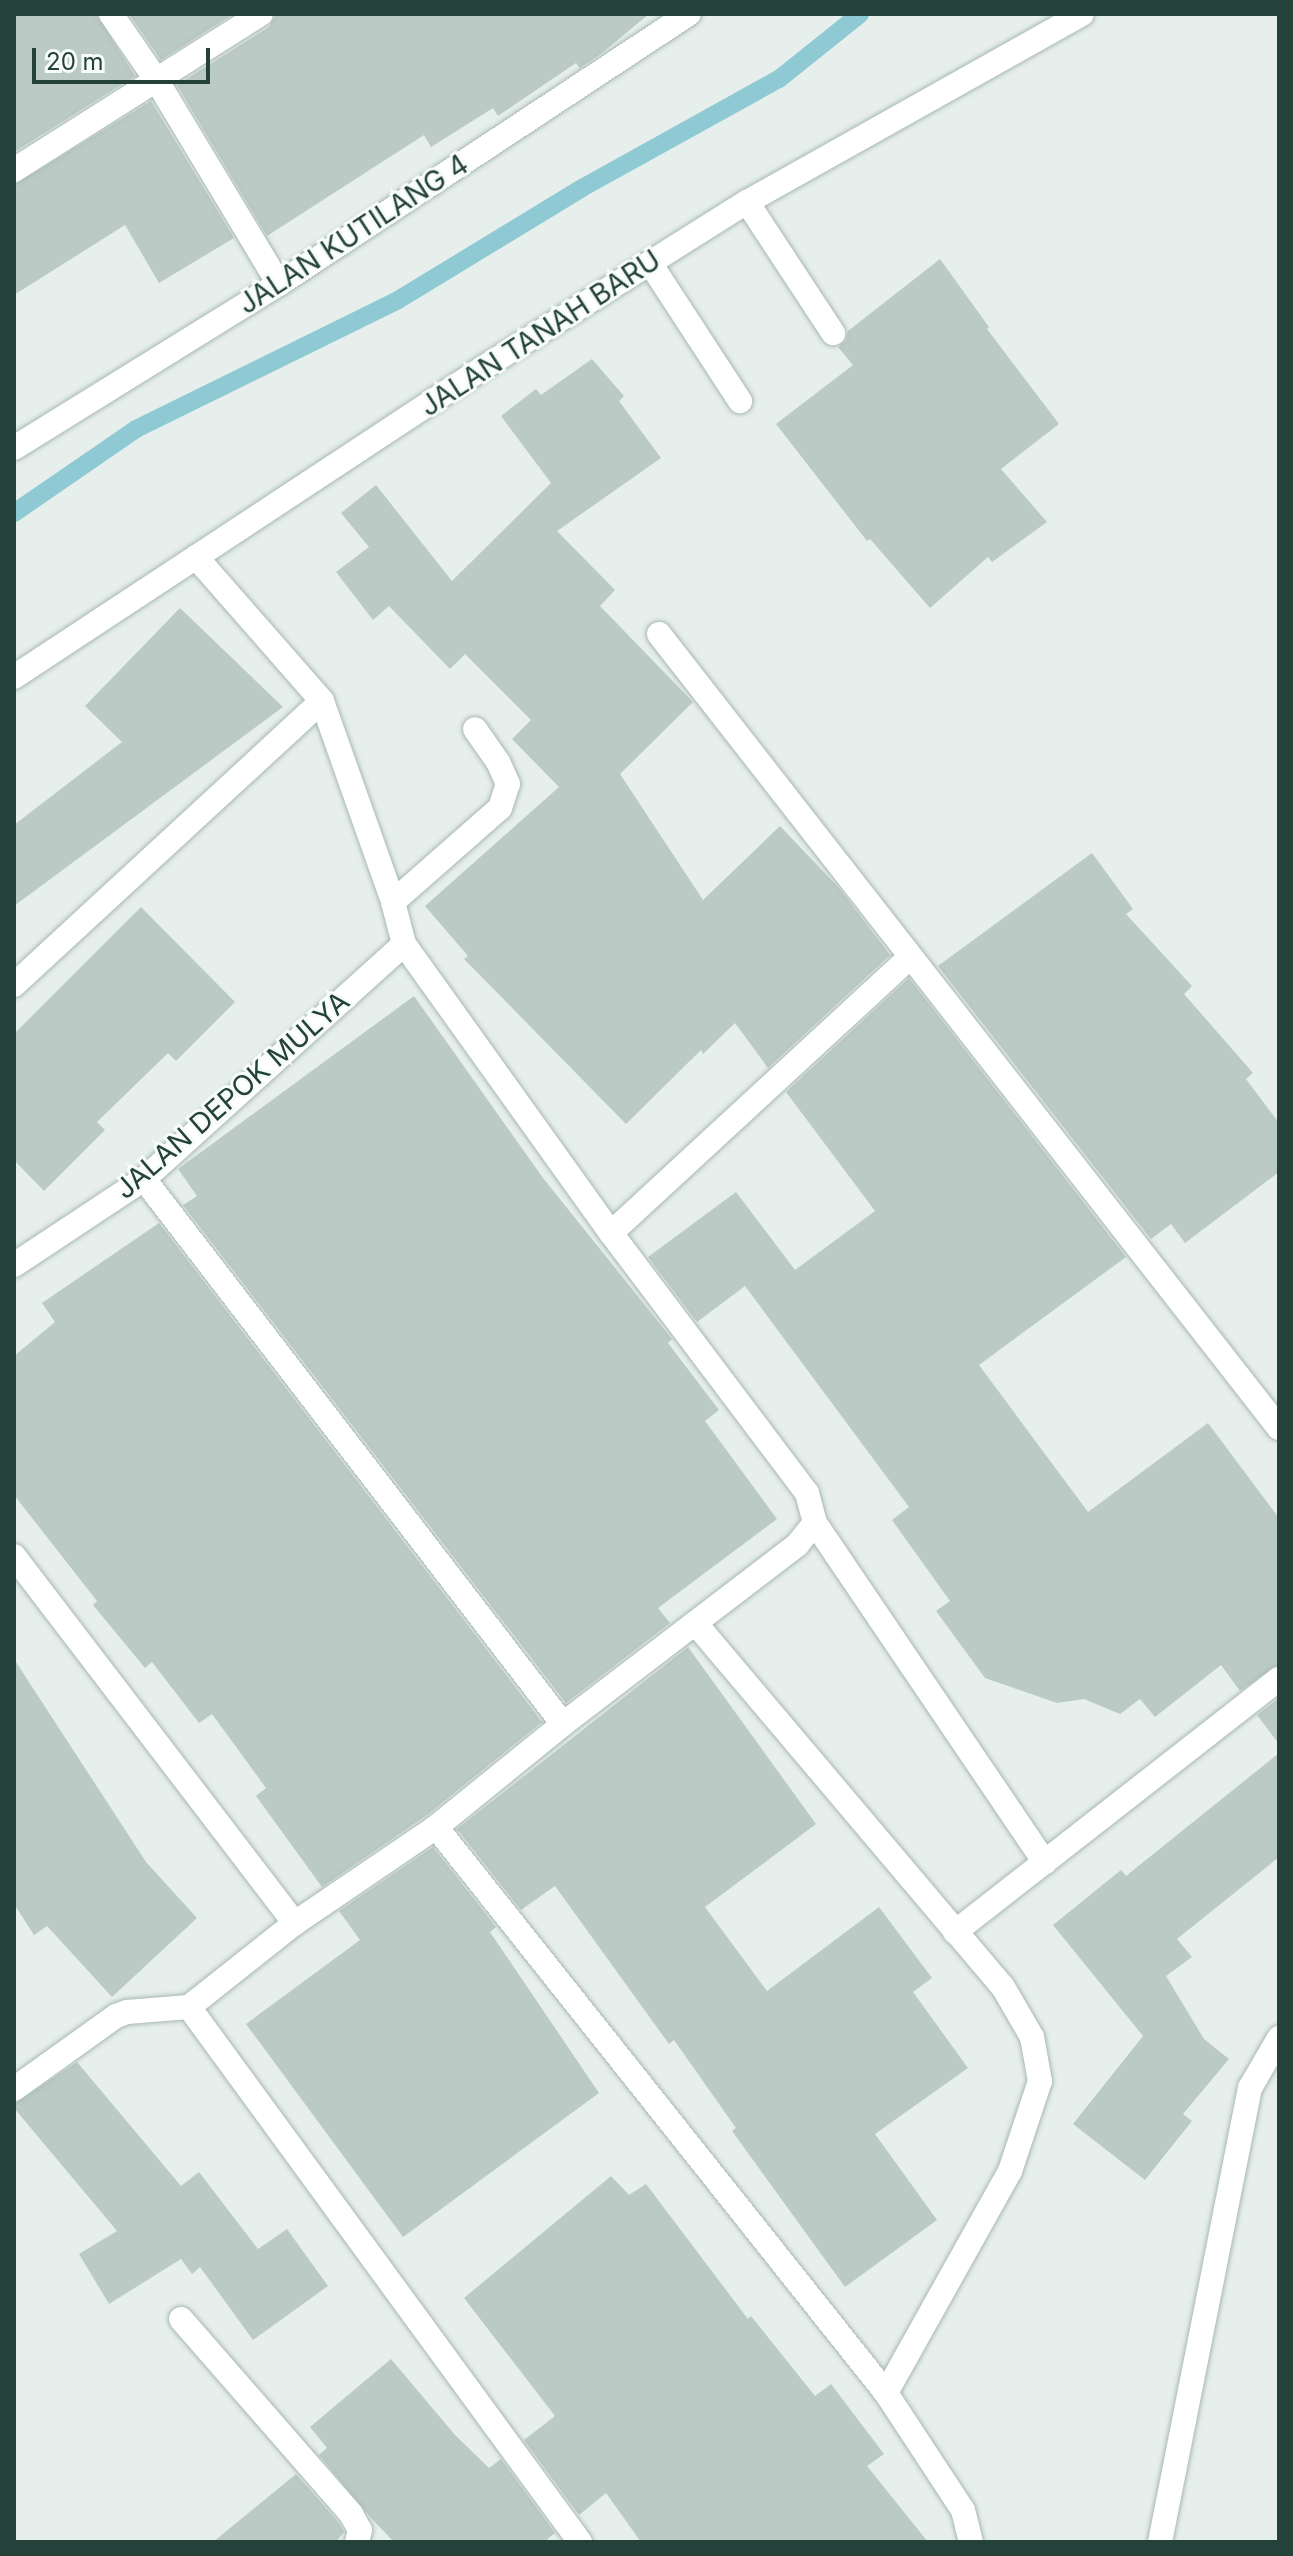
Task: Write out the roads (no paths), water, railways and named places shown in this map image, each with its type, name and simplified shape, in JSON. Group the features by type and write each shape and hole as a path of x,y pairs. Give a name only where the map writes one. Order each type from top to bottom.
{"street":[{"path":"111,14 157,81 279,284"},
{"path":"14,170 261,14"},
{"name":"JALAN KUTILANG 4","path":"14,448 279,284 689,14"},
{"name":"JALAN TANAH BARU","path":"14,677 483,368 747,202 1082,14"},
{"path":"747,202 833,333"},
{"path":"650,263 740,401"},
{"path":"196,557 322,701 393,902 404,944 611,1233 807,1493 815,1523 1045,1863"},
{"path":"659,634 1279,1428"},
{"path":"14,985 322,701"},
{"path":"393,902 500,808 508,784 498,762 475,729"},
{"name":"JALAN DEPOK MULYA","path":"14,1265 144,1179 404,944"},
{"path":"611,1233 910,957"},
{"path":"144,1179 563,1724"},
{"path":"14,2089 116,2016 127,2012 189,2007 295,1923 436,1827 563,1724 797,1545 815,1523"},
{"path":"14,1556 295,1923"},
{"path":"696,1624 1003,1987 1032,2037 1040,2081 1010,2171 886,2393"},
{"path":"955,1932 1279,1679"},
{"path":"436,1827 886,2393 963,2510 971,2542"},
{"path":"189,2007 580,2542"},
{"path":"1160,2542 1250,2088 1276,2048"},
{"path":"181,2319 351,2514 360,2530 357,2542"}],"waterway":[{"path":"14,513 136,429 398,300 582,188 779,79 860,14"}]}
